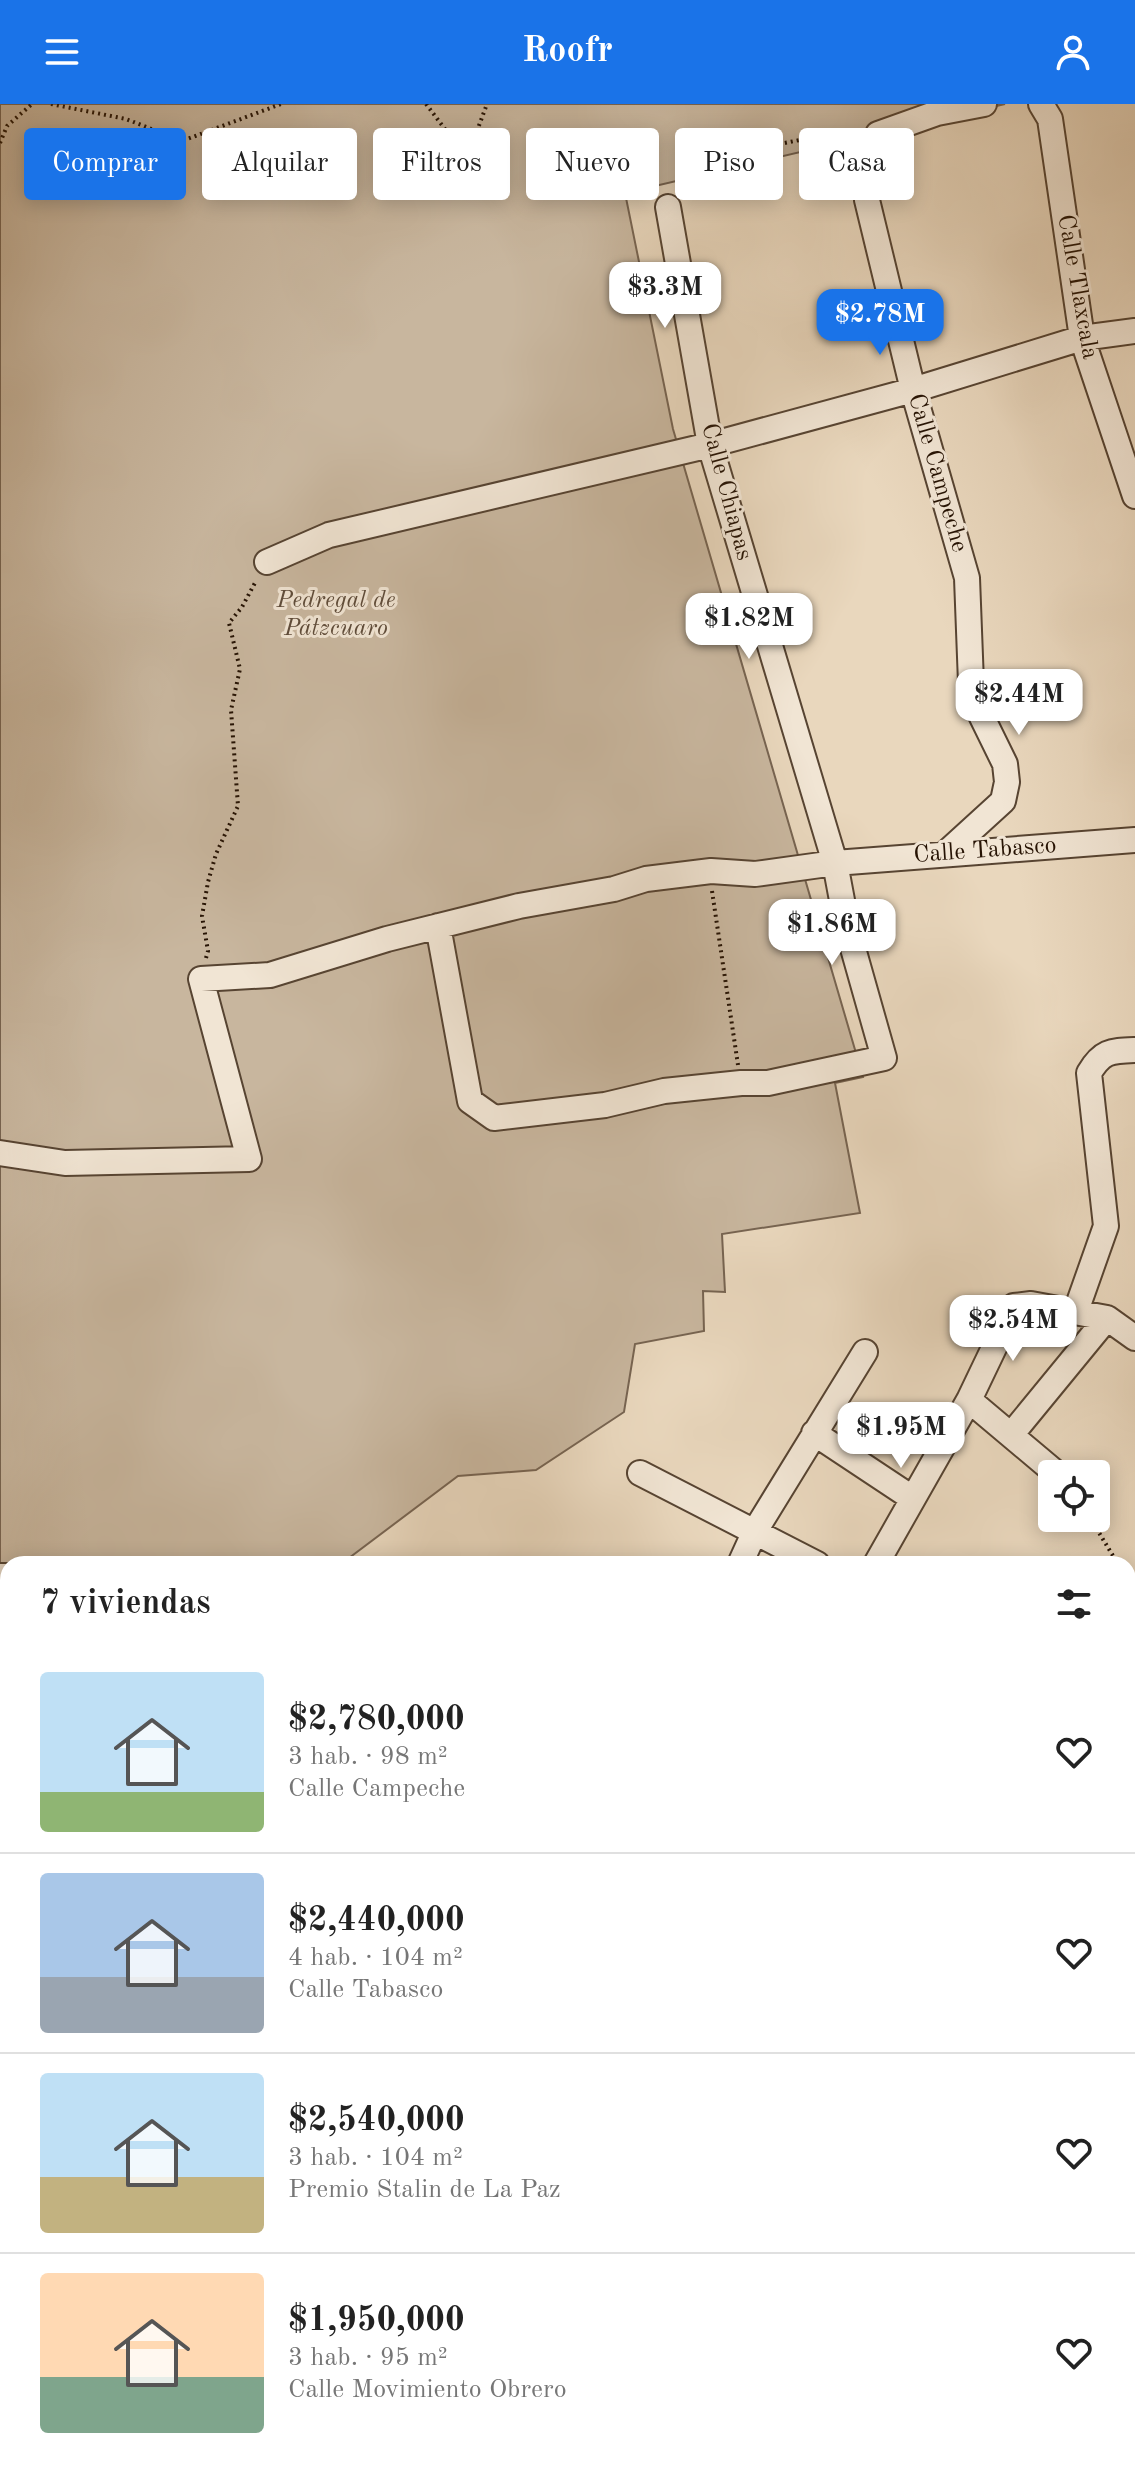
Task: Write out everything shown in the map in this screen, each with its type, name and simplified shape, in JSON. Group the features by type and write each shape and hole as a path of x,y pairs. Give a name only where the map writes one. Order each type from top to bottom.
{"street":[{"path":"895,128 937,113 984,104"},
{"name":"Calle Tlaxcala","path":"1045,111 1082,338 1135,496"},
{"name":"Calle Campeche","path":"867,200 913,390 967,578 971,683 979,711 1005,764 1007,782 1003,801 946,853"},
{"name":"Calle Chiapas","path":"668,207 710,445 835,863 847,927 884,1058 768,1083 741,1083"},
{"path":"267,562 329,535 710,445 913,390 1082,338 1135,331"},
{"name":"Calle Tabasco","path":"201,979 270,975 438,926 519,906 614,889 646,879 711,871 755,874 946,853 1135,840"},
{"path":"438,926 470,1101 494,1118 605,1105 664,1091 741,1083"},
{"path":"0,1153 65,1163 249,1159 201,979"},
{"path":"1076,1311 1106,1226 1089,1073 1098,1057 1114,1051 1135,1050"},
{"path":"880,1556 969,1400 1014,1306 1031,1304 1107,1318 1135,1338"},
{"path":"1011,1435 1107,1318"},
{"path":"744,1556 755,1531 865,1352"},
{"path":"969,1400 1040,1460"},
{"path":"814,1433 912,1498"},
{"path":"640,1473 802,1556"}],"path":[{"path":"0,143 7,126 32,104"},
{"path":"51,104 126,119 182,141 281,104"},
{"path":"426,104 467,158 487,104"},
{"path":"668,207 709,158 799,140"},
{"path":"201,979 208,951 202,916 208,882 216,854 238,806 231,710 240,669 229,623 242,607 267,562"},
{"path":"711,871 713,904 741,1083"},
{"path":"1099,1532 1113,1556"}],"green space":[{"name":"Pedregal de Pátzcuaro","path":"0,104 1005,104 903,128 799,128 799,152 783,156 783,128 675,128 675,181 659,185 659,128 526,128 526,200 626,200 673,429 863,1077 835,1083 860,1213 722,1234 725,1292 703,1291 704,1331 635,1344 624,1412 536,1470 458,1476 352,1556 0,1556"}]}
